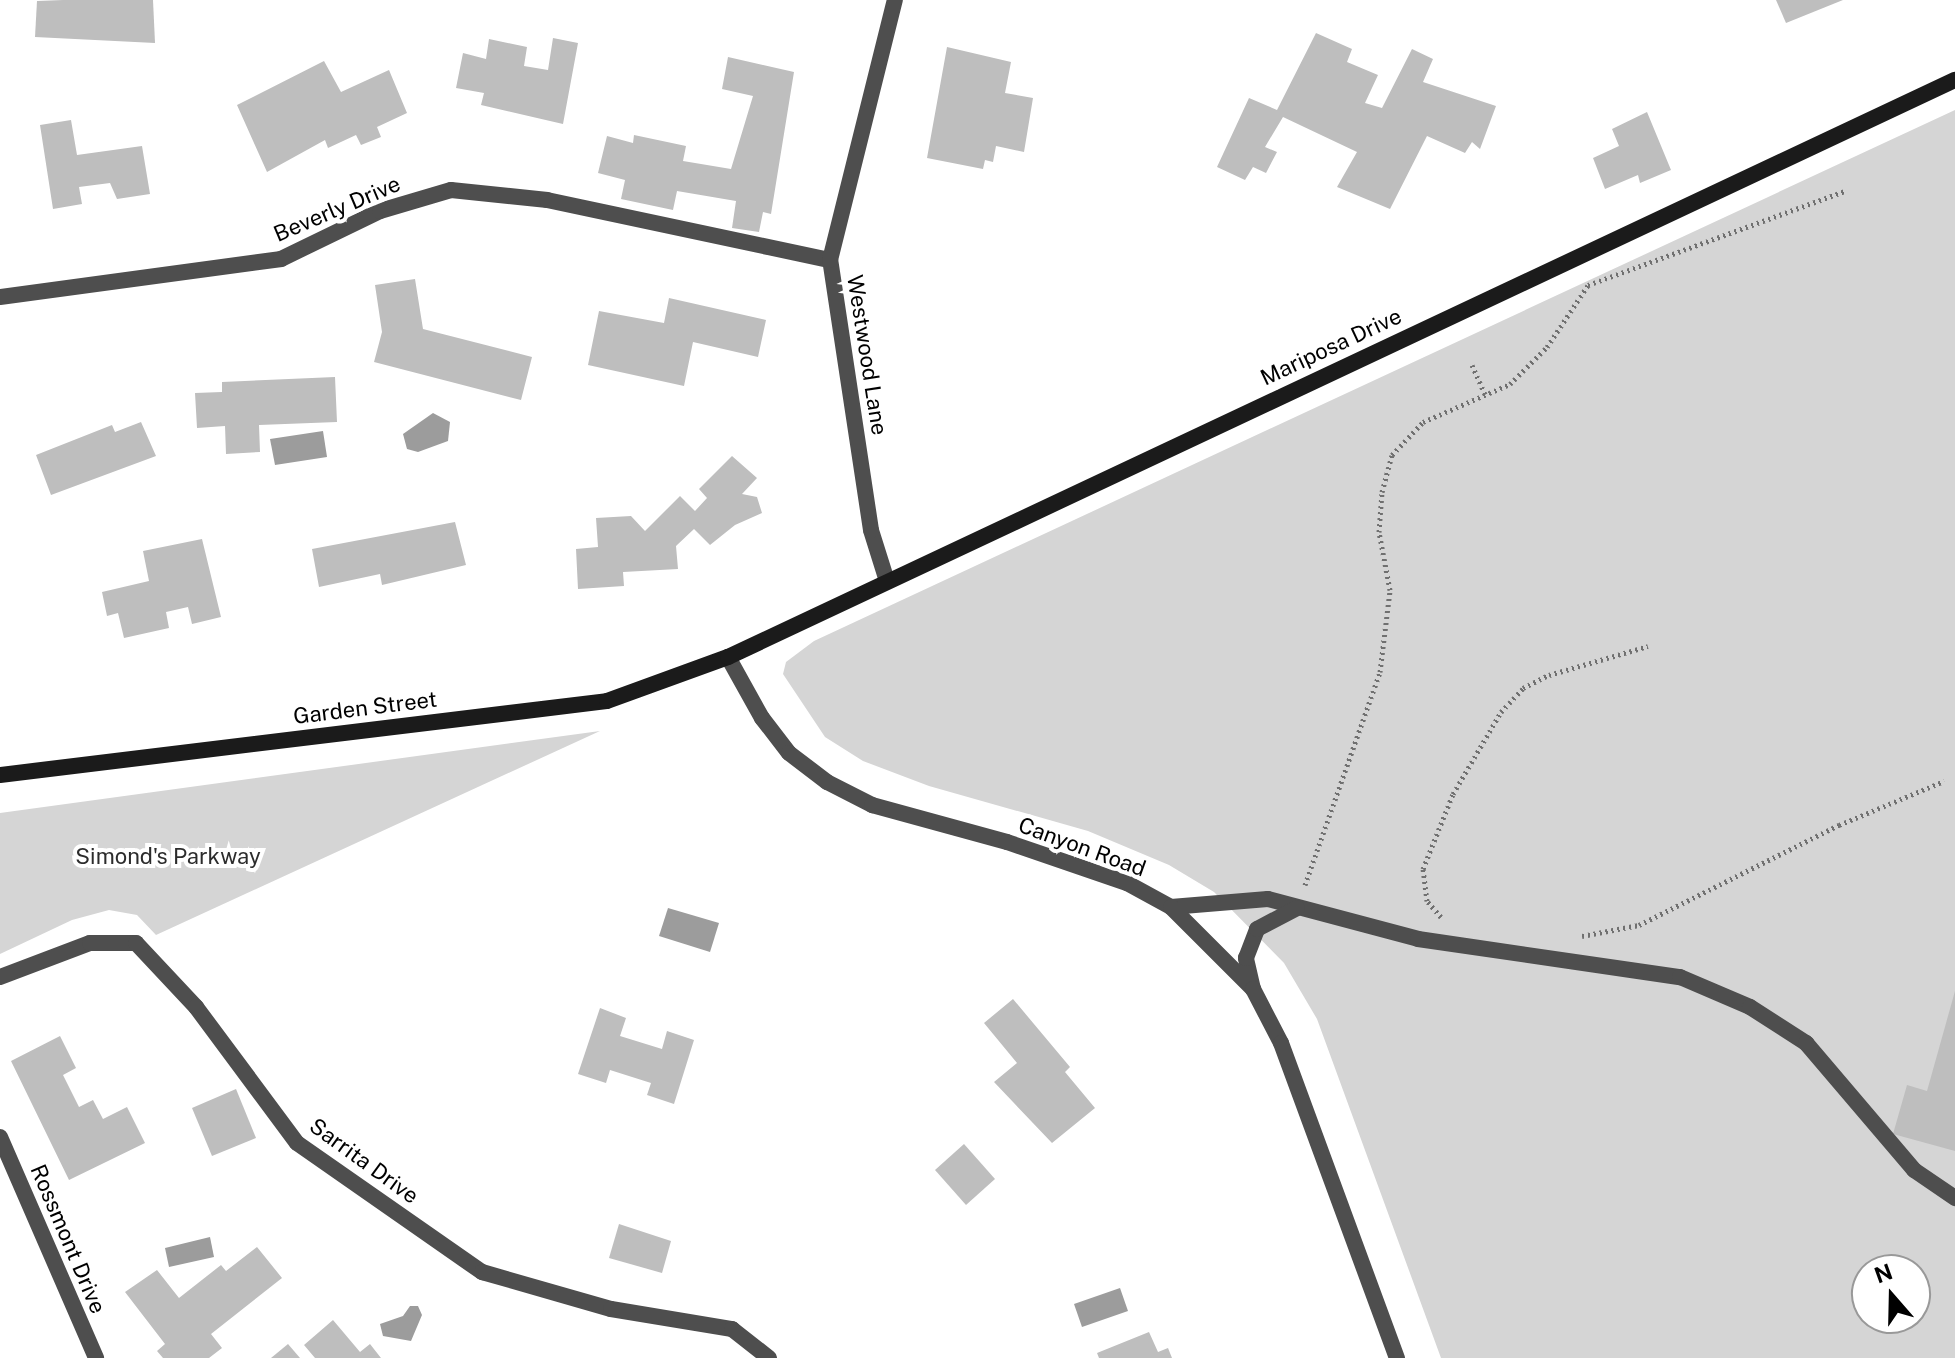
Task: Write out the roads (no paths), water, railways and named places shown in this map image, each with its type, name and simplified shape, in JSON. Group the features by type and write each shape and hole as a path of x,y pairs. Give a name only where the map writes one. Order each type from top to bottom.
{"street":[{"name":"Westwood Lane","path":"886,578 871,530 830,260 895,0"},
{"name":"Mariposa Drive","path":"728,657 886,578 1955,80"},
{"name":"Beverly Drive","path":"0,297 281,259 380,211 451,190 547,200 830,260"},
{"name":"Garden Street","path":"0,775 607,701 728,657"},
{"name":"Canyon Road","path":"728,657 771,730 789,753 827,782 904,816 1084,866 1171,907 1253,989 1281,1043 1397,1358"},
{"path":"1171,907 1220,905 1249,898 1418,939 1680,977 1711,990 1806,1043 1914,1170 1955,1198"},
{"path":"1253,989 1246,958 1257,929 1297,908"},
{"name":"Sarrita Drive","path":"0,977 90,943 136,943 196,1007 297,1143 482,1272 611,1309 732,1329 769,1358"},
{"name":"Rossmont Drive","path":"0,1137 96,1358"}],"park label":[{"name":"Simond's Parkway","path":"168,857"}]}
